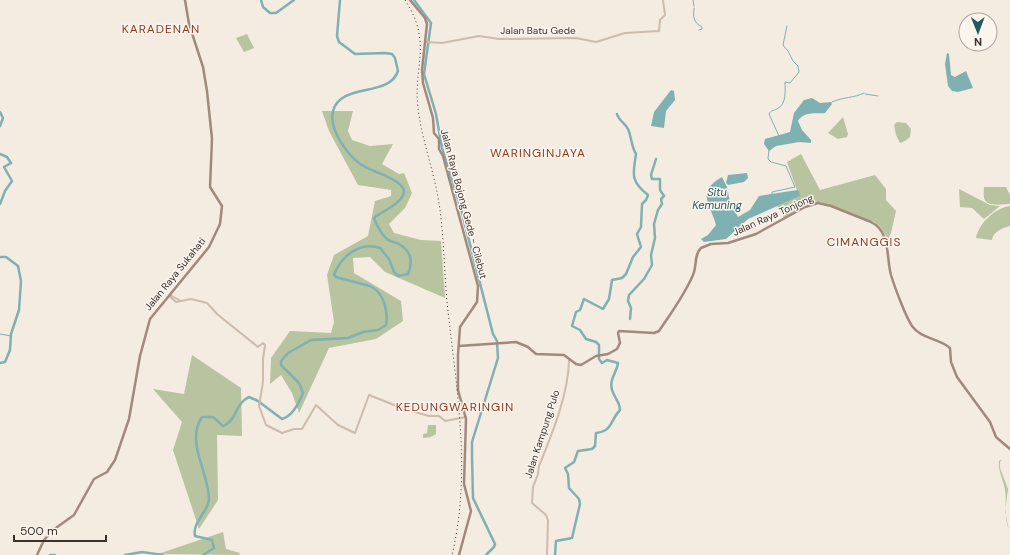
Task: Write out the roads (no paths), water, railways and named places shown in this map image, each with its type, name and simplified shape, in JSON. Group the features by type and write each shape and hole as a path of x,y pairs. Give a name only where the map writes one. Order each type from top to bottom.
{"main road":[{"name":"Jalan Raya Sukahati","path":"37,555 44,540 55,527 74,515 93,480 107,472 117,458 129,419 148,323 152,314 169,296 212,243 220,224 222,206 211,189 212,139 207,91 203,68 188,21 185,0"},
{"name":"Jalan Raya Bojong Gede - Cilebut","path":"410,0 426,20 427,42 422,70 423,84 433,118 434,133 440,141 439,149 443,156 478,286 477,302 460,327 458,390 466,417 464,484 471,513 459,555"},
{"name":"Jalan Raya Tonjong","path":"569,359 576,364 581,365 596,356 612,352 618,348 619,331 658,332 665,320 674,311 694,272 697,253 700,248 738,240 762,231 806,207 823,203 878,226 887,246 892,276 912,326 922,335 950,348 951,362 955,373 990,422 996,437 1010,449"},
{"path":"459,346 518,342 528,347 536,354 564,355 569,359"}],"street":[{"name":"Jalan Batu Gede","path":"427,42 442,43 479,36 499,39 576,38 596,42 625,33 659,31 661,19 665,15 663,0"},
{"path":"169,296 176,302 191,299 207,303 217,314 259,347 263,343 266,348 263,359 263,382 259,406 266,426 282,432 302,429 316,404 338,425 355,433 369,395 404,409 428,416 439,416 445,421 466,417"},
{"name":"Jalan Kampung Pulo","path":"547,555 548,520 532,502 533,491 539,466 560,408 568,378 569,359"}],"water":[{"path":"947,53 949,54 951,75 955,77 966,71 973,88 958,92 952,91 948,86 945,64"},
{"path":"671,90 674,91 675,100 666,111 664,128 651,126 654,112"},
{"path":"812,98 820,103 831,102 832,104 825,113 807,114 798,121 802,130 811,140 811,143 799,142 776,146 769,151 764,144 765,139 790,132 794,113 804,100"},
{"path":"747,173 748,178 744,182 728,185 726,183 728,175"},
{"name":"Situ Kemuning","path":"722,177 727,187 730,202 738,217 750,210 759,196 797,190 799,191 800,196 748,219 726,239 704,242 701,239 708,235 716,225 707,199 707,194 709,188"}],"waterway":[{"path":"261,0 263,7 270,13 276,13 294,0"},
{"path":"203,555 214,548 212,540 195,536 196,526 206,509 209,499 206,478 199,457 196,437 197,427 202,417 213,417 223,426 228,424 241,403 249,397 258,401 282,419 289,415 297,405 303,393 299,383 281,365 281,361 288,353 311,340 348,338 363,332 378,330 386,325 385,304 380,294 376,290 372,287 336,277 334,275 337,268 346,256 359,248 373,246 380,248 389,259 394,272 398,276 408,274 410,270 411,261 406,250 399,244 390,241 385,237 374,218 400,200 404,192 403,188 395,181 360,164 342,144 337,135 332,119 333,111 338,102 345,96 385,85 393,79 398,71 395,58 392,54 385,53 355,54 339,42 337,36 340,0"},
{"path":"414,0 431,23 424,74 436,114 442,148 461,209 493,334 497,341 498,358 472,442 473,498 495,544 486,555"},
{"path":"693,0 694,6"},
{"path":"694,8 694,19 702,27 702,29 699,30"},
{"path":"779,136 769,114 782,104 785,97 785,82 790,83 799,72 798,66 783,45 787,26"},
{"path":"832,102 864,93"},
{"path":"865,94 878,96"},
{"path":"0,112 3,118 0,126"},
{"path":"555,555 556,541 572,538 580,504 579,499 569,488 568,474 565,468 574,462 578,451 592,449 595,446 596,433 606,430 620,410 611,386 618,363 607,360 602,363 599,359 599,345 596,342 586,339 580,330 572,326 576,312 580,310 584,299 603,309 609,299 612,280 622,278 626,274 633,257 641,247 637,234 641,227 642,204 648,195 638,186 634,177 636,154 628,129 617,114"},
{"path":"769,150 768,159 771,162 786,166 795,187 772,192 772,196"},
{"path":"0,154 7,157 11,163 4,167 12,181 5,191 0,204"},
{"path":"630,319 631,308 628,301 629,295 644,279 652,265 651,255 655,238 654,224 658,210 662,204 661,199 664,196 660,190 660,179 652,179 651,175 656,159"},
{"path":"0,257 6,257 18,266 21,281 19,310 11,334 10,350 5,362 0,363"},
{"path":"0,334 11,336"},
{"path":"125,555 142,552 163,555"},
{"path":"50,555 55,555"}],"railway":[{"path":"405,0 413,15 418,29 420,42 417,93 418,108 422,132 439,203 447,302 458,397 462,461 461,492 458,524 452,555"}],"district":[{"name":"KARADENAN","path":"161,29"},
{"name":"WARINGINJAYA","path":"538,153"},
{"name":"CIMANGGIS","path":"864,242"},
{"name":"KEDUNGWARINGIN","path":"455,407"}]}
